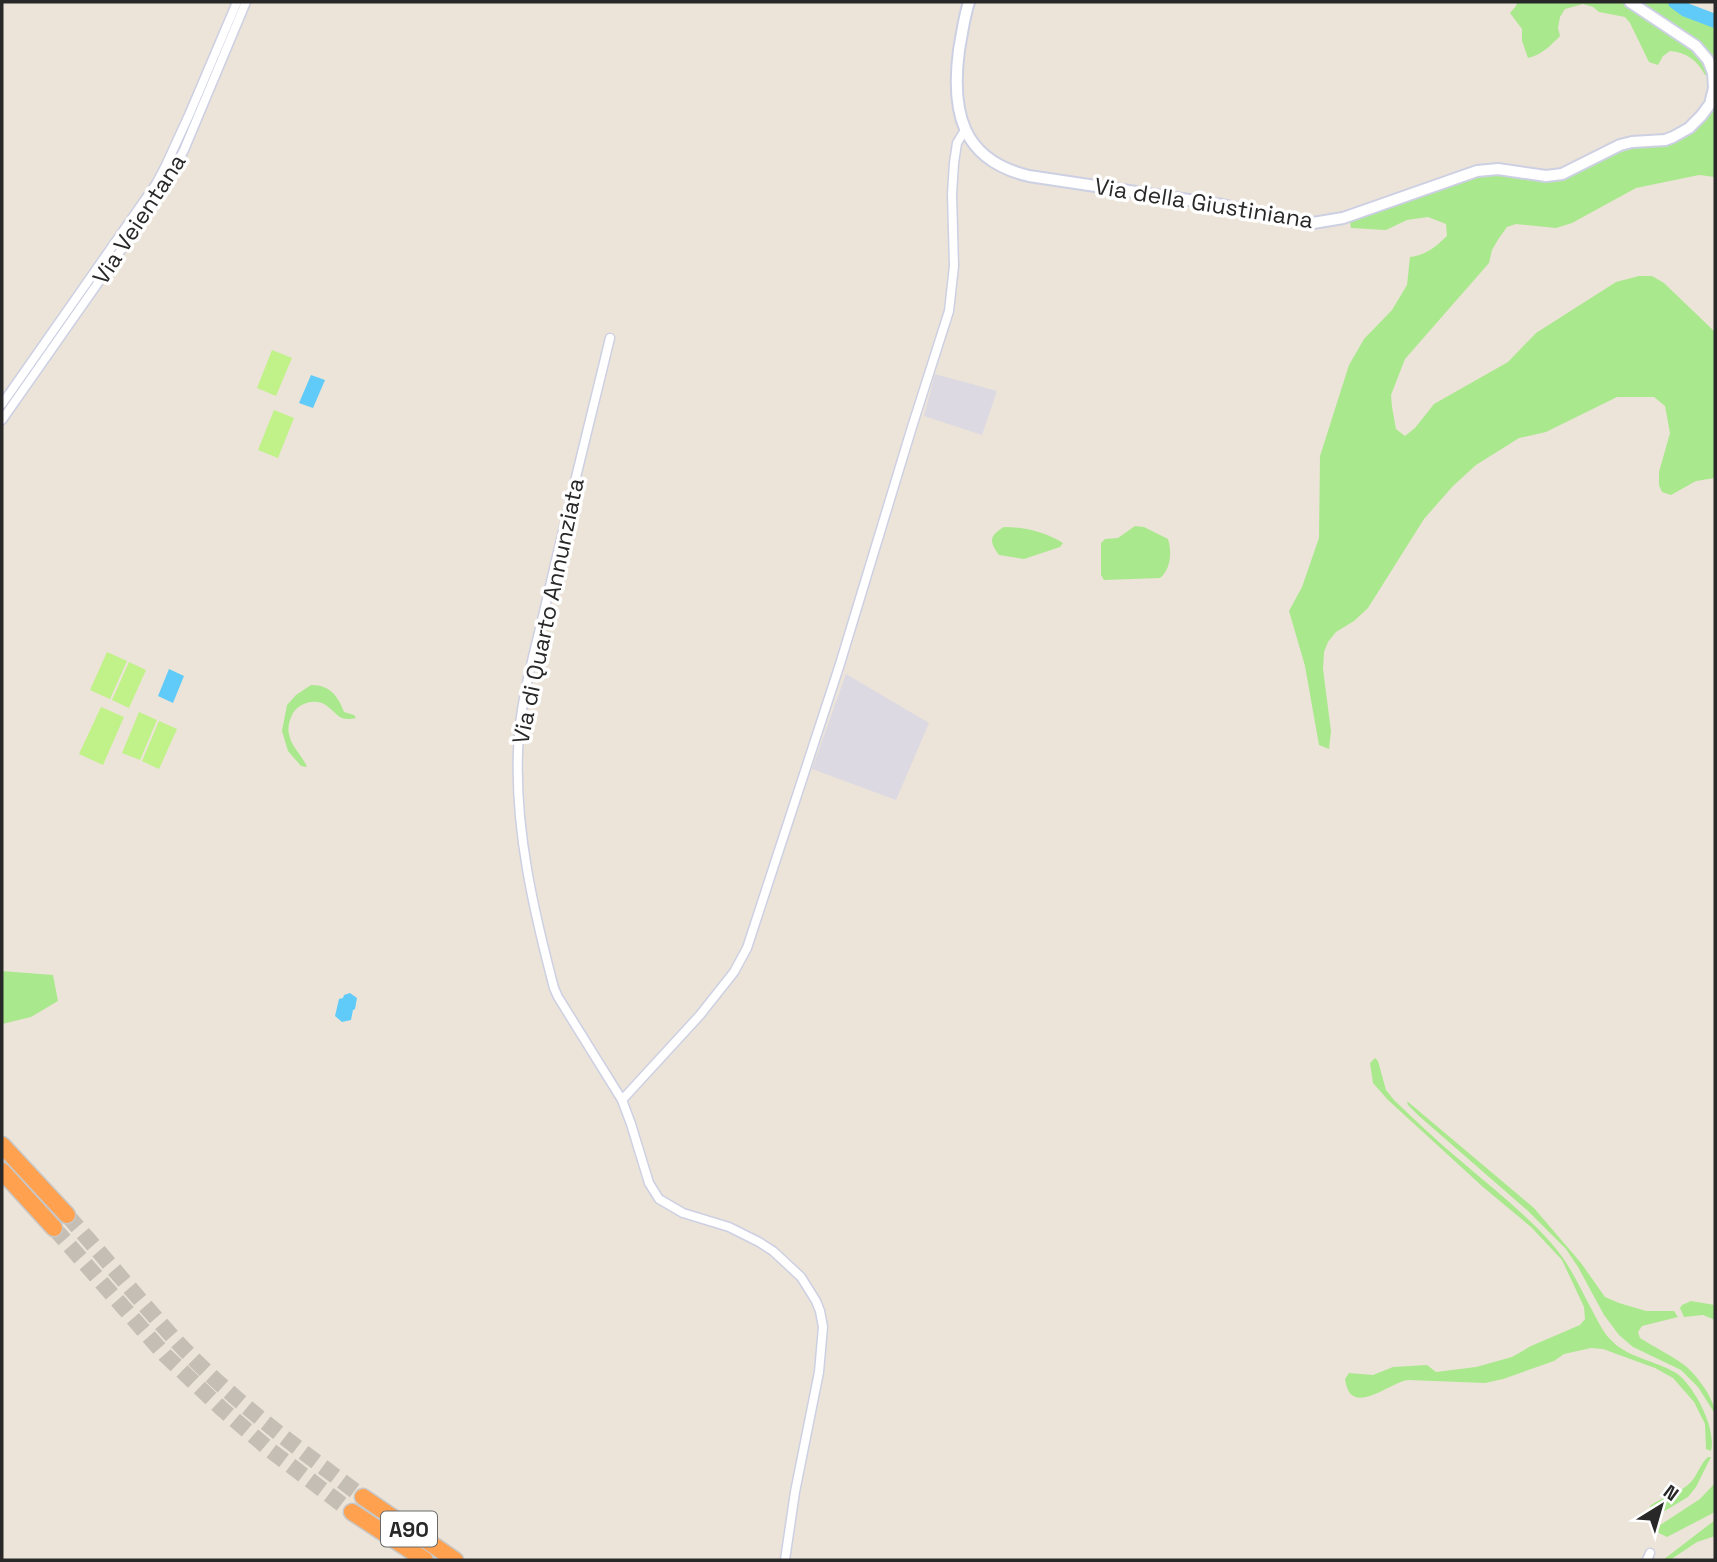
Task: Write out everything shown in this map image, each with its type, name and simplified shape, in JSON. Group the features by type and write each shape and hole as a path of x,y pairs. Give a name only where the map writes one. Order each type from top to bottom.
{"highway":[{"path":"2,1145 67,1215"},
{"path":"2,1171 54,1228"},
{"name":"A90","path":"363,1497 455,1560"},
{"name":"A90","path":"352,1512 425,1560"}],"street":[{"name":"Via Veientana","path":"2,420 163,190 184,150 198,103 237,2"},
{"name":"Via Veientana","path":"2,404 156,184 246,2"},
{"name":"Via della Giustiniana","path":"969,2 957,64 958,111 974,144 991,160 1024,175 1222,205 1300,222 1317,223 1335,220 1473,171 1498,169 1542,176 1556,175 1576,168 1616,147 1632,142 1665,140 1686,130 1705,112 1712,100 1715,84 1710,64 1696,46 1630,2"},
{"path":"622,1100 700,1015 734,972 747,948 840,664 950,312 954,266 954,163 957,143 965,130"},
{"name":"Via di Quarto Annunziata","path":"610,338 521,714 517,755 524,851 553,985 622,1100 649,1183 659,1199 684,1213 742,1233 773,1251 801,1277 820,1311 822,1327 819,1372 795,1492 785,1560"}],"shaded area":[{"path":"935,374 997,391 982,435 924,416"},
{"path":"846,674 929,723 896,800 812,769"}],"green space":[{"path":"1517,2 1626,2 1701,52 1709,75 1705,75 1699,65 1681,53 1670,51 1658,65 1649,62 1625,17 1599,12 1583,4 1565,9 1560,17 1560,36 1542,52 1528,58 1522,41 1522,29 1510,13"},
{"path":"1637,2 1669,2 1681,12 1702,13 1715,18 1715,57 1688,36"},
{"path":"1715,105 1715,177 1699,175 1636,188 1572,223 1556,228 1516,224 1507,227 1492,250 1489,263 1405,359 1391,395 1396,429 1405,436 1434,404 1508,362 1536,333 1616,282 1639,276 1652,276 1664,283 1715,332 1715,478 1696,481 1671,495 1662,492 1659,472 1670,433 1665,406 1654,397 1617,397 1546,432 1519,438 1476,465 1424,519 1368,608 1336,632 1328,642 1324,652 1323,669 1331,731 1329,749 1319,745 1305,666 1289,611 1302,587 1319,538 1320,456 1349,365 1364,339 1392,310 1407,285 1410,257 1430,250 1447,236 1446,224 1428,217 1407,220 1386,230 1351,228 1350,222 1482,174 1508,173 1543,181 1560,180 1621,152 1681,140 1695,132"},
{"path":"272,350 292,358 276,396 257,388"},
{"path":"274,410 294,418 278,458 258,450"},
{"path":"1135,526 1144,527 1168,539 1170,555 1164,574 1160,578 1104,580 1101,575 1101,543 1105,539 1118,538"},
{"path":"1004,527 1034,531 1063,543 1060,547 1024,559 999,555 992,539 995,533"},
{"path":"107,652 127,661 110,699 90,690"},
{"path":"129,662 146,670 129,708 112,700"},
{"path":"311,685 328,689 336,696 344,712 356,718 342,718 318,702 304,704 296,709 288,731 307,767 301,766 288,751 282,731 287,705"},
{"path":"101,707 124,717 103,765 79,754"},
{"path":"139,712 157,720 140,760 122,753"},
{"path":"159,721 177,729 159,769 142,761"},
{"path":"2,971 53,975 58,1001 31,1017 2,1024"},
{"path":"1375,1058 1386,1090 1394,1100 1520,1211 1552,1244 1569,1268 1610,1339 1633,1355 1676,1373 1690,1387 1711,1431 1711,1451 1706,1449 1705,1424 1694,1402 1673,1378 1655,1368 1603,1349 1591,1348 1564,1354 1554,1361 1485,1383 1408,1380 1362,1398 1348,1391 1345,1379 1349,1373 1373,1375 1393,1367 1427,1365 1436,1372 1476,1367 1512,1357 1580,1325 1585,1319 1584,1307 1562,1260 1531,1227 1388,1100 1373,1083 1370,1063"},
{"path":"1407,1101 1534,1208 1581,1263 1605,1297 1646,1311 1674,1311 1678,1317 1642,1326 1638,1332 1640,1338 1678,1360 1693,1373 1704,1386 1715,1414 1698,1387 1681,1370 1633,1347 1619,1335 1604,1315 1566,1249 1527,1210 1419,1116"},
{"path":"1691,1301 1715,1305 1715,1320 1703,1315 1684,1317 1680,1308"},
{"path":"1708,1457 1711,1457 1688,1497 1663,1512 1656,1513 1651,1510 1650,1506 1691,1482"},
{"path":"1715,1483 1715,1512 1667,1537 1659,1533 1657,1527 1700,1499"},
{"path":"1715,1520 1715,1536 1697,1542 1670,1560 1663,1560"}],"water":[{"path":"311,375 325,380 313,408 299,403"},
{"path":"169,669 184,676 173,703 158,696"},
{"path":"350,993 357,998 355,1009 351,1020 342,1022 335,1016 339,999"}],"waterway":[{"path":"1675,2 1686,10 1715,21"}],"tunnel":[{"path":"67,1215 179,1344 222,1386 363,1497"},
{"path":"54,1228 165,1355 270,1450 352,1512"}]}
